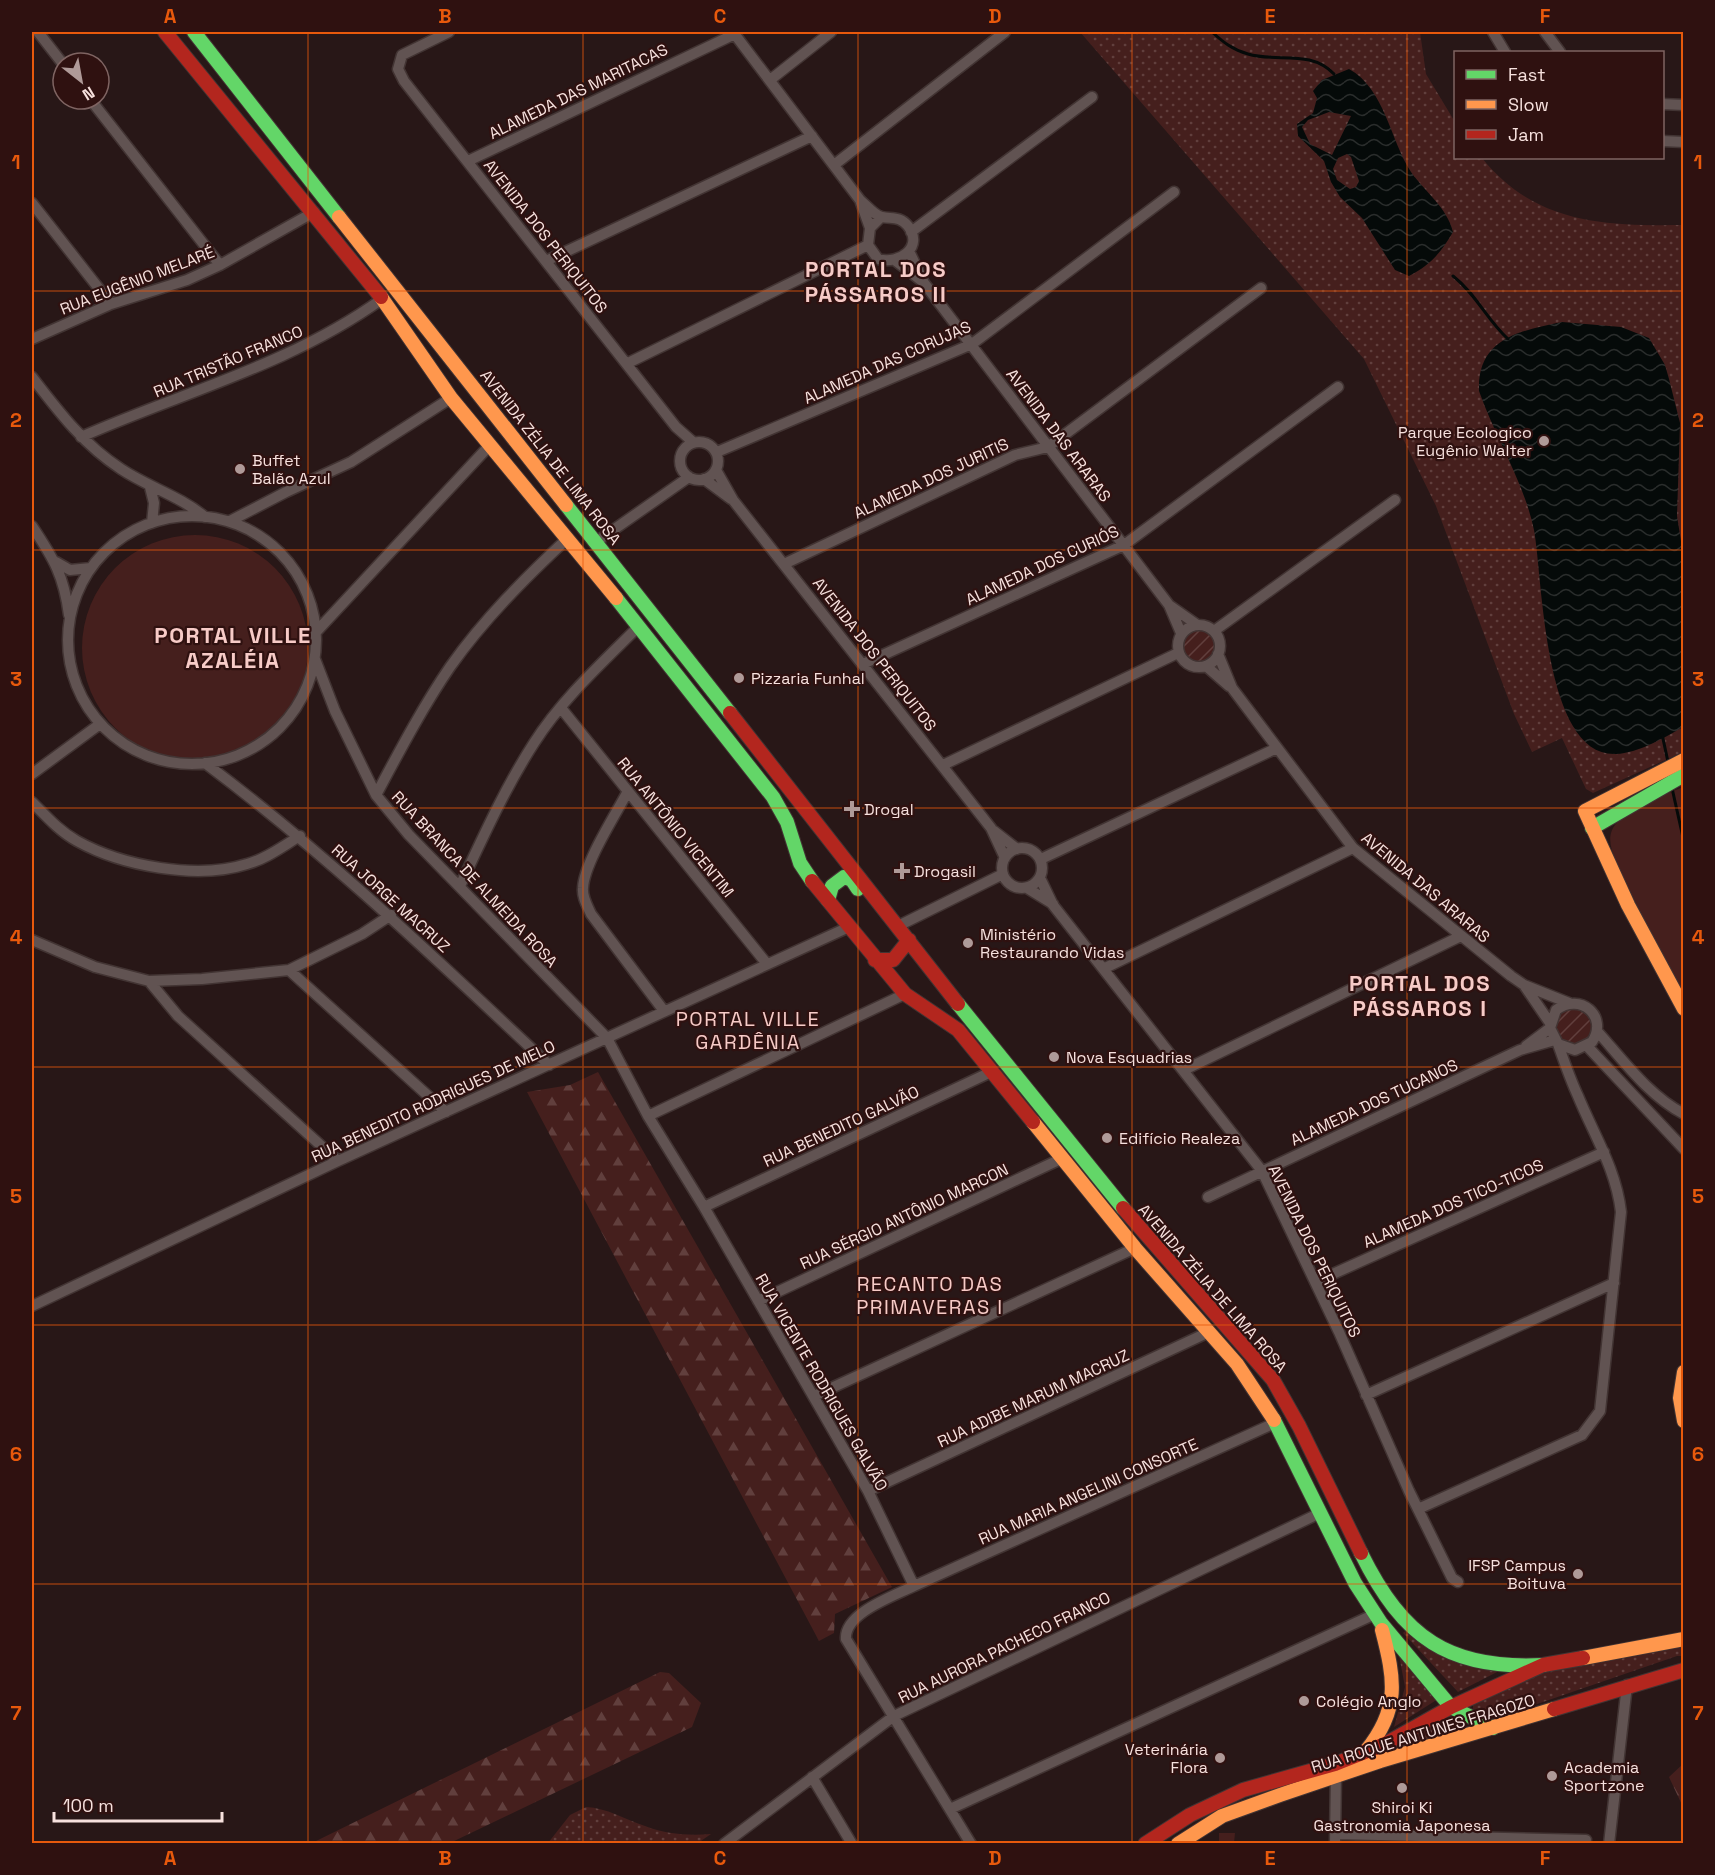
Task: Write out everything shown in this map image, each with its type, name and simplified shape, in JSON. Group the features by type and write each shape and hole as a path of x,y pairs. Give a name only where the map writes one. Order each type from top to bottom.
{"main road":[{"name":"AVENIDA ZÉLIA DE LIMA ROSA","path":"165,32 314,212 382,299 451,398 568,538 773,797 787,822 800,863 875,960 905,994 958,1030 1135,1248 1237,1364 1275,1423 1355,1583 1378,1619 1451,1707 1493,1728"},
{"name":"AVENIDA ZÉLIA DE LIMA ROSA","path":"194,32 879,906 898,926 1147,1238 1241,1341 1273,1380 1371,1572 1403,1620 1436,1646 1464,1659 1505,1667 1543,1665"},
{"path":"1683,760 1585,811 1628,905 1683,1009"},
{"path":"1592,828 1683,775"},
{"name":"AVENIDA ZÉLIA DE LIMA ROSA","path":"828,900 833,884 844,877 852,880 867,901 879,906"},
{"path":"875,960 892,960 909,940"},
{"path":"1683,1372 1680,1398 1683,1421"},
{"name":"AVENIDA ZÉLIA DE LIMA ROSA","path":"1364,1752 1383,1729 1393,1703 1393,1674 1378,1619"},
{"name":"RUA ROQUE ANTUNES FRAGOZO","path":"1145,1843 1170,1843 1228,1814 1336,1770 1364,1752 1397,1738 1451,1707 1543,1665 1683,1639"},
{"name":"RUA ROQUE ANTUNES FRAGOZO","path":"1145,1843 1176,1826 1190,1815 1243,1790 1336,1770 1493,1728 1627,1685 1683,1670"},
{"name":"RUA ROQUE ANTUNES FRAGOZO","path":"1170,1843 1176,1826"}],"street":[{"path":"38,32 53,51"},
{"name":"AVENIDA DOS PERIQUITOS","path":"449,32 402,55 398,69 404,81 628,363 689,445"},
{"path":"734,32 860,200 881,217 895,217 902,220 911,232 909,251 924,283"},
{"name":"ALAMEDA DAS MARITACAS","path":"468,161 734,32"},
{"path":"770,80 831,32"},
{"path":"834,165 1005,32"},
{"path":"1493,32 1504,51"},
{"path":"1545,32 1559,51"},
{"path":"911,232 1092,97"},
{"path":"1664,104 1683,105"},
{"path":"99,111 220,266"},
{"path":"546,261 812,136"},
{"path":"1664,141 1683,142"},
{"name":"ALAMEDA DAS CORUJAS","path":"717,452 972,344 1174,192"},
{"path":"860,200 870,228 868,245 878,258 896,261 924,283"},
{"path":"32,203 111,304"},
{"name":"RUA EUGÊNIO MELARÉ","path":"32,339 111,304 187,280 220,266 314,212"},
{"path":"870,228 881,217"},
{"path":"628,363 868,245"},
{"path":"896,261 909,251"},
{"name":"AVENIDA DAS ARARAS","path":"924,283 1169,605"},
{"name":"ALAMEDA DOS JURITIS","path":"784,564 1015,455 1048,447 1261,288"},
{"name":"RUA TRISTÃO FRANCO","path":"81,437 288,355 382,299"},
{"name":"RUA BRANCA DE ALMEIDA ROSA","path":"32,377 81,437 121,470 150,487 191,505 205,516"},
{"name":"ALAMEDA DOS CURIÓS","path":"863,664 1124,545 1338,387"},
{"path":"230,522 351,462 451,398"},
{"path":"710,444 717,452 716,470 734,500 704,480 689,477 680,467 681,454 689,445 710,444"},
{"path":"316,632 490,445"},
{"path":"704,480 716,470"},
{"path":"596,542 689,477"},
{"path":"150,487 154,503 152,523"},
{"name":"AVENIDA DOS PERIQUITOS","path":"734,500 991,828"},
{"path":"1214,631 1395,500"},
{"name":"RUA BRANCA DE ALMEIDA ROSA","path":"91,568 118,541 152,523 178,517 205,516 230,522 253,532 281,553 302,581 314,614 316,632 315,659 303,695 286,721 263,741 236,756 205,764"},
{"path":"32,526 56,562 66,592 70,621 69,657 80,693 100,724 122,743 148,756 176,763 205,764"},
{"path":"376,795 417,719 450,667 487,620 568,538"},
{"path":"56,562 70,570 91,568"},
{"path":"70,621 77,593 91,568"},
{"path":"1169,605 1196,624 1214,631 1220,642 1218,654 1232,688"},
{"path":"1169,605 1181,633"},
{"path":"1196,624 1181,633 1178,641 1179,654 1187,664 1206,666 1232,688"},
{"path":"460,886 498,805 535,741 590,674 639,626"},
{"path":"943,765 1179,654"},
{"path":"1206,666 1218,654"},
{"name":"RUA BRANCA DE ALMEIDA ROSA","path":"315,659 335,711 376,795 410,835 606,1038"},
{"name":"AVENIDA DAS ARARAS","path":"1232,688 1353,848 1524,985 1569,1003"},
{"name":"RUA ANTÔNIO VICENTIM","path":"561,708 767,964"},
{"path":"32,774 100,724"},
{"path":"1041,859 1277,748"},
{"name":"RUA JORGE MACRUZ","path":"205,764 300,836 390,915 549,1065"},
{"path":"628,791 596,852 582,886 591,914 664,1011"},
{"path":"32,802 58,828 97,850 148,865 202,872 246,865 300,836"},
{"path":"991,828 1017,849 1031,850 1041,859 1040,878 1027,888"},
{"path":"991,828 1005,858 1003,874 1015,887 1027,888 1053,905"},
{"path":"1105,968 1353,848"},
{"path":"1005,858 1017,849"},
{"path":"898,926 1003,874"},
{"path":"1040,878 1053,905"},
{"name":"AVENIDA DOS PERIQUITOS","path":"1053,905 1105,968 1262,1171 1418,1509 1452,1578 1458,1582"},
{"path":"32,940 95,967 149,981 256,975 289,970 362,934 390,915"},
{"name":"RUA BENEDITO RODRIGUES DE MELO","path":"32,1306 338,1161 849,927"},
{"path":"1184,1070 1461,936"},
{"path":"289,970 446,1112"},
{"path":"149,981 178,1016 338,1161"},
{"name":"AVENIDA DAS ARARAS","path":"1524,985 1550,1025"},
{"path":"648,1116 905,994"},
{"path":"1569,1003 1580,1003 1596,1016 1597,1031 1587,1046 1575,1050 1556,1042 1520,1050 1550,1025 1556,1010 1569,1003"},
{"path":"1418,1509 1582,1435 1600,1411 1621,1212 1614,1176 1550,1025"},
{"path":"1597,1031 1646,1085 1672,1108 1683,1114"},
{"name":"RUA VICENTE RODRIGUES GALVÃO","path":"606,1038 648,1116 704,1207 868,1491 914,1586"},
{"path":"1587,1046 1683,1149"},
{"name":"ALAMEDA DOS TUCANOS","path":"1208,1197 1520,1050"},
{"path":"1571,1079 1575,1050"},
{"name":"RUA BENEDITO GALVÃO","path":"704,1207 991,1072"},
{"path":"1634,1097 1646,1085"},
{"name":"ALAMEDA DOS TICO-TICOS","path":"1315,1282 1604,1152"},
{"name":"RUA SÉRGIO ANTÔNIO MARCON","path":"758,1301 1063,1158"},
{"path":"814,1396 1135,1248"},
{"path":"1366,1395 1614,1283"},
{"name":"RUA ADIBE MARUM MACRUZ","path":"868,1491 1209,1332"},
{"name":"RUA MARIA ANGELINI CONSORTE","path":"914,1586 1275,1423"},
{"name":"RUA AURORA PACHECO FRANCO","path":"724,1843 894,1716 1320,1513"},
{"path":"914,1586 858,1615 846,1633 846,1641 971,1844"},
{"path":"950,1809 1378,1619"},
{"path":"1609,1844 1627,1685"},
{"path":"1336,1770 1336,1839 1586,1840"},
{"path":"812,1777 852,1844"}],"green space":[{"name":"Parque Ecologico Eugênio Walter","path":"1080,32 1420,32 1426,74 1454,120 1454,159 1483,159 1503,180 1525,196 1573,217 1626,224 1683,225 1683,752 1593,793 1586,789 1562,738 1532,752 1514,714 1436,506 1364,359"},
{"path":"195,535 217,537 238,544 258,554 275,568 289,585 299,605 306,626 308,648 306,670 299,691 289,711 275,728 258,742 238,752 217,759 195,761 173,759 152,752 132,742 115,728 101,711 91,691 84,670 82,648 84,626 91,605 101,585 115,568 132,554 152,544 173,537"},
{"path":"1198,629 1211,634 1216,647 1211,660 1198,665 1185,660 1180,647 1185,634"},
{"path":"1683,787 1683,1000 1615,861 1610,840 1613,828 1625,816"},
{"path":"1573,1008 1586,1013 1591,1026 1586,1039 1573,1044 1560,1039 1555,1026 1560,1013"},
{"path":"598,1072 892,1587 835,1614 834,1633 819,1641 527,1092 570,1085"},
{"path":"1406,1630 1499,1671 1458,1692 1403,1633"},
{"path":"1683,1644 1683,1656 1677,1656 1508,1714 1488,1715 1473,1709 1473,1705 1515,1682 1587,1660"},
{"path":"1399,1655 1438,1699 1394,1727 1405,1687"},
{"path":"660,1672 669,1673 701,1703 692,1727 450,1843 312,1843"},
{"path":"1452,1714 1467,1728 1353,1760"},
{"path":"1683,1764 1683,1807 1669,1777"},
{"path":"586,1807 608,1812 669,1833 711,1834 698,1843 548,1843 570,1815"},
{"path":"1219,1833 1235,1833 1234,1843 1219,1843"}],"water":[{"path":"1349,69 1371,89 1411,172 1441,207 1450,223 1453,232 1440,252 1429,263 1409,276 1395,270 1362,218 1340,197 1331,182 1324,161 1298,136 1297,124 1313,113 1317,98 1313,91 1322,80","holes":["1329,112 1351,116 1332,155 1310,144 1302,127 1308,120","1347,154 1351,157 1359,181 1356,187 1350,189 1337,180 1333,169 1338,158"]},
{"path":"1562,322 1621,327 1649,338 1665,365 1680,423 1677,516 1684,560 1683,727 1651,744 1624,753 1616,754 1592,747 1574,727 1560,697 1551,662 1534,530 1523,494 1479,391 1480,373 1485,359 1493,348 1517,334"}],"waterway":[{"path":"1212,32 1228,45 1243,52 1259,56 1304,59 1325,66 1334,74"},
{"path":"1453,276 1508,339"},
{"path":"1662,734 1668,762"},
{"path":"1672,788 1684,842"}],"traffic: fast":[{"path":"194,32 339,217"},
{"path":"566,505 730,713"},
{"path":"616,598 773,797 787,822 800,863 812,881"},
{"path":"1592,828 1684,775"},
{"path":"828,900 832,886 844,877 852,880 858,889"},
{"path":"958,1004 1123,1208"},
{"path":"1274,1420 1355,1583 1381,1623 1451,1707 1493,1728"},
{"path":"1361,1553 1394,1607 1412,1627 1433,1643 1455,1654 1481,1662 1543,1665"}],"traffic: slow":[{"path":"339,217 566,505"},
{"path":"381,297 451,398 616,598"},
{"path":"1684,760 1585,811 1628,905 1684,1009"},
{"path":"1033,1122 1135,1248 1237,1364 1274,1420"},
{"path":"1684,1372 1680,1398 1684,1421"},
{"path":"1366,1751 1385,1721 1392,1694 1390,1664 1382,1630"},
{"path":"1583,1658 1684,1639"},
{"path":"1178,1844 1222,1816 1280,1795 1380,1761 1554,1709"}],"traffic: jam":[{"path":"165,32 381,297"},
{"path":"730,713 958,1004"},
{"path":"812,881 905,994 958,1030 1033,1122"},
{"path":"875,960 893,960 909,940"},
{"path":"1123,1208 1273,1380 1299,1426 1361,1553"},
{"path":"1145,1844 1190,1815 1243,1790 1335,1764 1385,1744 1451,1707 1543,1665 1583,1658"},
{"path":"1554,1709 1684,1670"}],"place":[{"name":"Parque Ecologico Eugênio Walter","path":"1544,441"},
{"name":"Buffet Balão Azul","path":"240,469"},
{"name":"Pizzaria Funhal","path":"739,678"},
{"name":"Drogal","path":"852,809"},
{"name":"Drogasil","path":"902,871"},
{"name":"Ministério Restaurando Vidas","path":"968,943"},
{"name":"Nova Esquadrias","path":"1054,1057"},
{"name":"Edifício Realeza","path":"1107,1138"},
{"name":"IFSP Campus Boituva","path":"1578,1574"},
{"name":"Colégio Anglo","path":"1304,1701"},
{"name":"Veterinária Flora","path":"1220,1758"},
{"name":"Academia Sportzone","path":"1552,1776"},
{"name":"Shiroi Ki Gastronomia Japonesa","path":"1402,1788"}],"district":[{"name":"PORTAL DOS PÁSSAROS II","path":"876,282"},
{"name":"PORTAL VILLE AZALÉIA","path":"233,648"},
{"name":"PORTAL DOS PÁSSAROS I","path":"1420,996"},
{"name":"PORTAL VILLE GARDÊNIA","path":"748,1030"},
{"name":"RECANTO DAS PRIMAVERAS I","path":"930,1296"}]}
